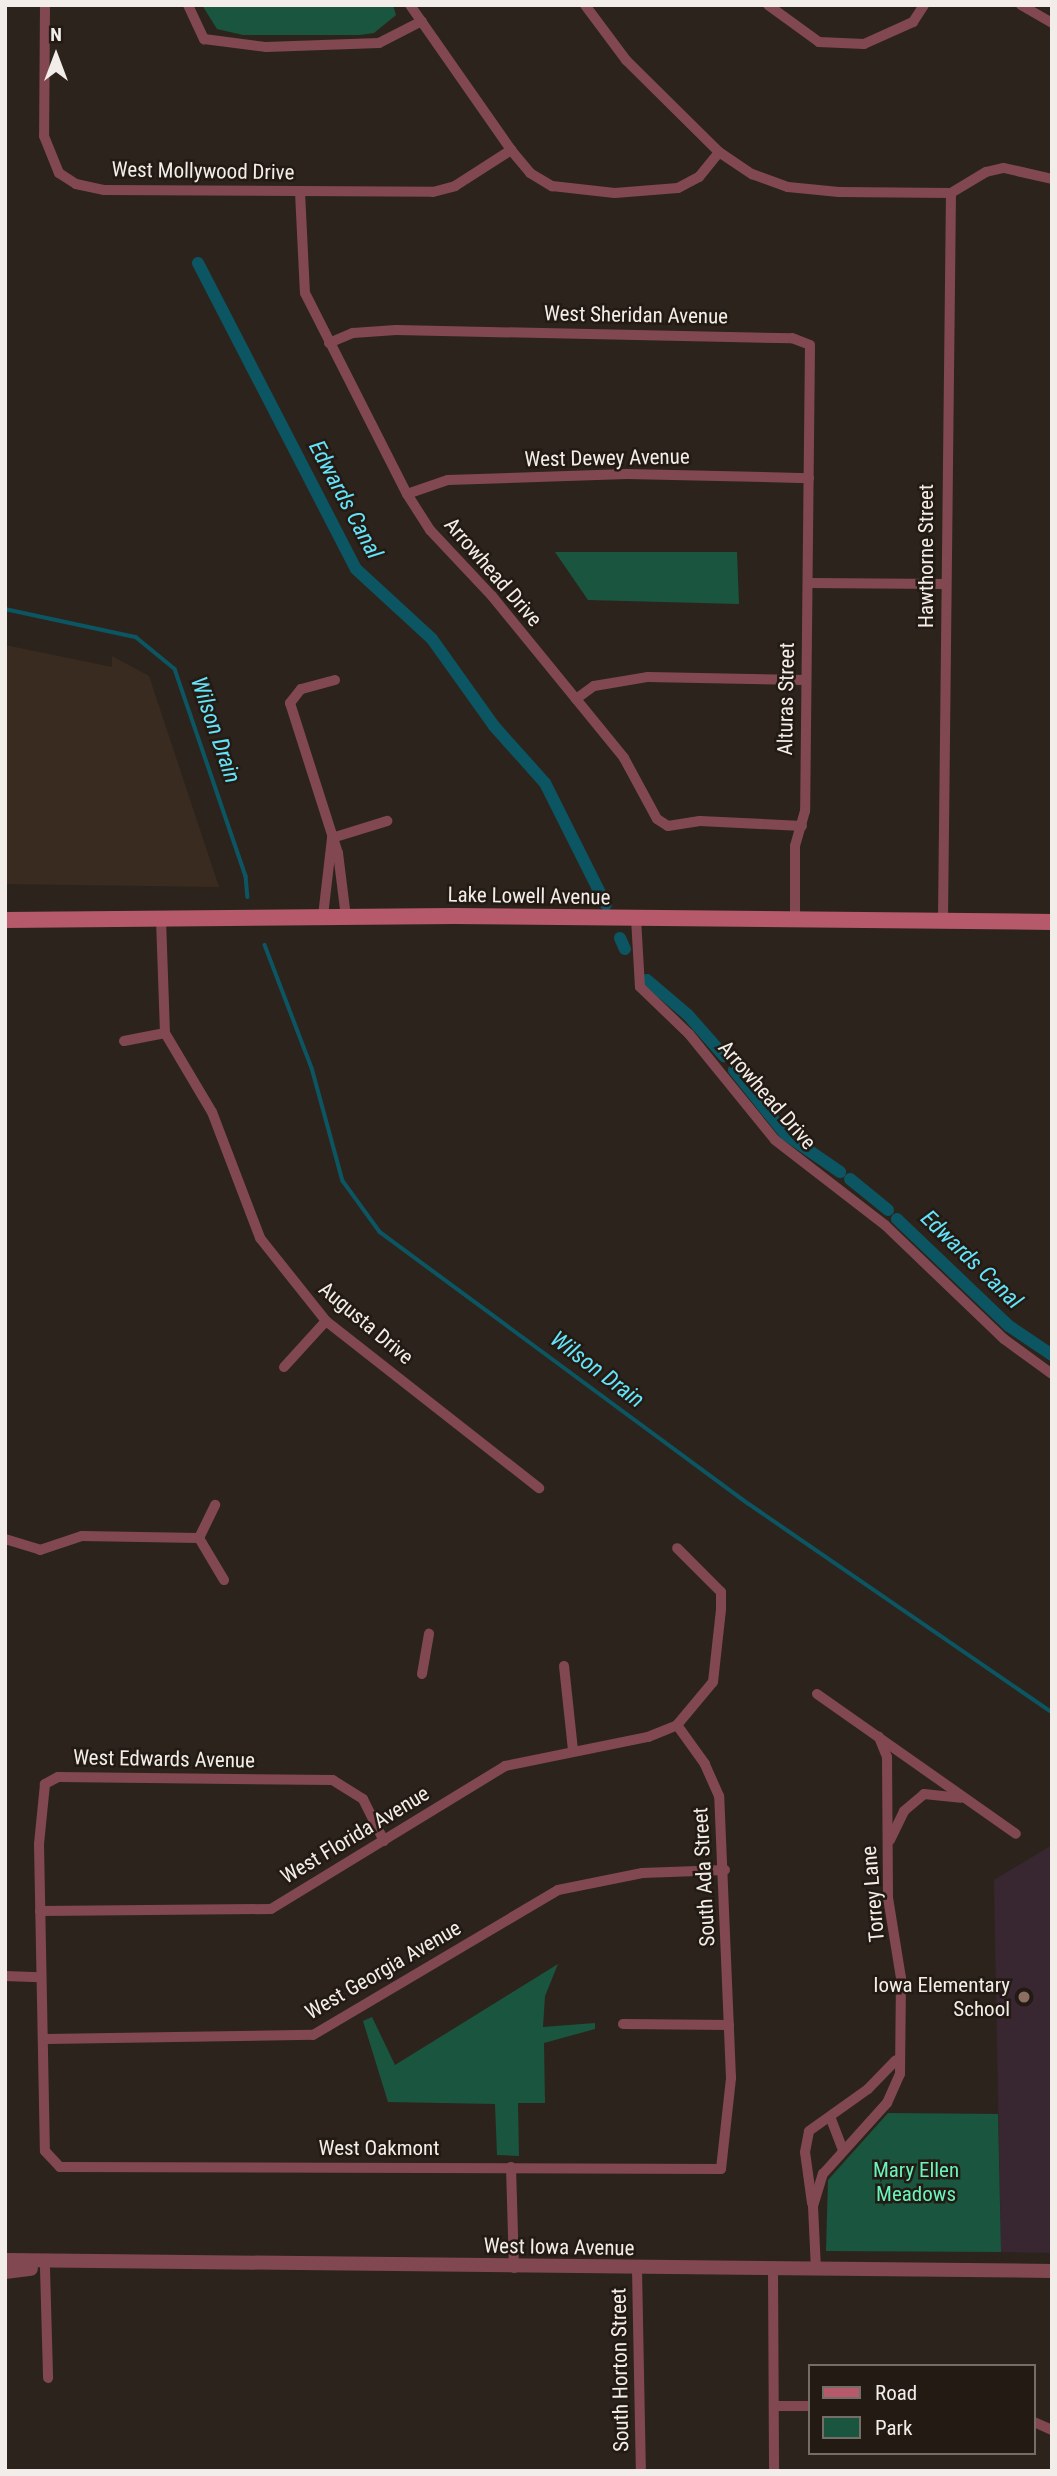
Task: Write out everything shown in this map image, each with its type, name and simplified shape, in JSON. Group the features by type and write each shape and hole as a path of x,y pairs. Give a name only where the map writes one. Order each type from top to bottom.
{"main road":[{"name":"Lake Lowell Avenue","path":"5,920 346,916 1052,922"}],"street":[{"name":"West Mollywood Drive","path":"45,5 44,136 59,173 76,184 104,190 433,192 455,186 511,150"},
{"path":"187,5 204,39 267,47 379,43 422,21"},
{"path":"410,5 511,150 530,173 552,186 615,193 678,188 699,177 719,152"},
{"path":"768,5 819,42 864,44 913,22 924,5"},
{"path":"1021,5 1052,23"},
{"path":"591,7 626,60 719,152 752,174 788,187 951,193 1004,168 1052,179"},
{"name":"Arrowhead Drive","path":"300,192 303,281 330,343 407,494 430,530 624,758 657,819 668,827 700,821 802,826"},
{"name":"Hawthorne Street","path":"943,919 951,193"},
{"name":"West Sheridan Avenue","path":"330,343 370,330 805,340 810,345 809,478"},
{"name":"West Dewey Avenue","path":"407,494 448,480 627,474 809,478"},
{"name":"Alturas Street","path":"795,919 795,846 802,826 804,680 809,583 809,478"},
{"path":"809,583 945,584"},
{"path":"576,699 594,686 649,677 804,680"},
{"path":"335,680 301,689 290,702 308,769 332,838 346,916"},
{"path":"332,838 387,821"},
{"path":"323,916 332,838"},
{"name":"Arrowhead Drive","path":"636,918 640,987 689,1034 775,1140 885,1225 1004,1339 1052,1374"},
{"name":"Augusta Drive","path":"161,919 165,1033 212,1112 260,1238 326,1321 540,1488"},
{"path":"124,1041 165,1033"},
{"path":"284,1367 326,1321"},
{"path":"199,1538 215,1505"},
{"path":"5,1539 40,1550 82,1536 199,1538"},
{"path":"199,1538 224,1580"},
{"path":"677,1548 721,1592 721,1640 713,1682 677,1725"},
{"path":"422,1674 429,1634"},
{"path":"564,1666 573,1750"},
{"path":"817,1694 1016,1833"},
{"name":"West Florida Avenue","path":"40,1911 271,1909 505,1766 573,1750 648,1737 677,1725"},
{"name":"South Ada Street","path":"677,1725 705,1764 719,1796 729,2025 724,2145"},
{"name":"Torrey Lane","path":"816,2270 813,2206 822,2174 899,2085 896,2060 902,1998 887,1847 887,1758 879,1737"},
{"name":"West Edwards Avenue","path":"45,2125 47,2039 40,1977 40,1795 58,1777 333,1780 363,1799 384,1841"},
{"path":"887,1847 904,1811 924,1794 970,1801"},
{"name":"West Georgia Avenue","path":"47,2039 313,2035 558,1890 642,1873 724,1870"},
{"path":"5,1976 40,1977"},
{"path":"623,2024 729,2025"},
{"path":"813,2206 806,2137 831,2119 896,2060"},
{"path":"831,2119 843,2150"},
{"name":"West Oakmont","path":"45,2125 45,2151 60,2167 721,2169 724,2145"},
{"path":"511,2167 514,2268"},
{"name":"West Iowa Avenue","path":"5,2260 514,2268 1052,2271"},
{"name":"West Iowa Avenue","path":"5,2272 44,2268 66,2261"},
{"path":"44,2268 48,2378"},
{"name":"South Horton Street","path":"637,2269 641,2471"},
{"path":"773,2270 774,2471"},
{"path":"774,2406 808,2406"},
{"path":"1036,2423 1052,2430"}],"shaded area":[{"path":"5,645 112,667 112,656 149,676 219,887 5,884"},
{"name":"Iowa Elementary School","path":"1052,1845 1052,2253 1001,2252 994,1880"}],"green space":[{"path":"202,5 393,5 396,15 374,33 360,35 243,35 217,29"},
{"path":"555,552 737,552 739,604 588,600"},
{"path":"558,1964 545,1996 543,2027 595,2023 595,2029 544,2043 545,2103 518,2103 519,2156 497,2155 495,2104 388,2102 363,2021 372,2017 395,2065"},
{"name":"Mary Ellen Meadows","path":"888,2113 998,2114 1001,2252 826,2251 828,2180"}],"waterway":[{"name":"Edwards Canal","path":"198,263 356,569 432,639 494,726 545,783 606,905"},
{"name":"Wilson Drain","path":"5,609 136,637 175,669 246,876 248,897"},
{"name":"Edwards Canal","path":"620,938 625,949"},
{"name":"Wilson Drain","path":"265,945 312,1068 343,1181 380,1232 749,1504 1052,1712"},
{"name":"Edwards Canal","path":"647,980 688,1015 724,1056"},
{"name":"Edwards Canal","path":"734,1070 785,1134 840,1172"},
{"name":"Edwards Canal","path":"850,1179 888,1210"},
{"name":"Edwards Canal","path":"897,1219 1009,1326 1052,1355"}],"place":[{"name":"Iowa Elementary School","path":"1024,1997"}]}
